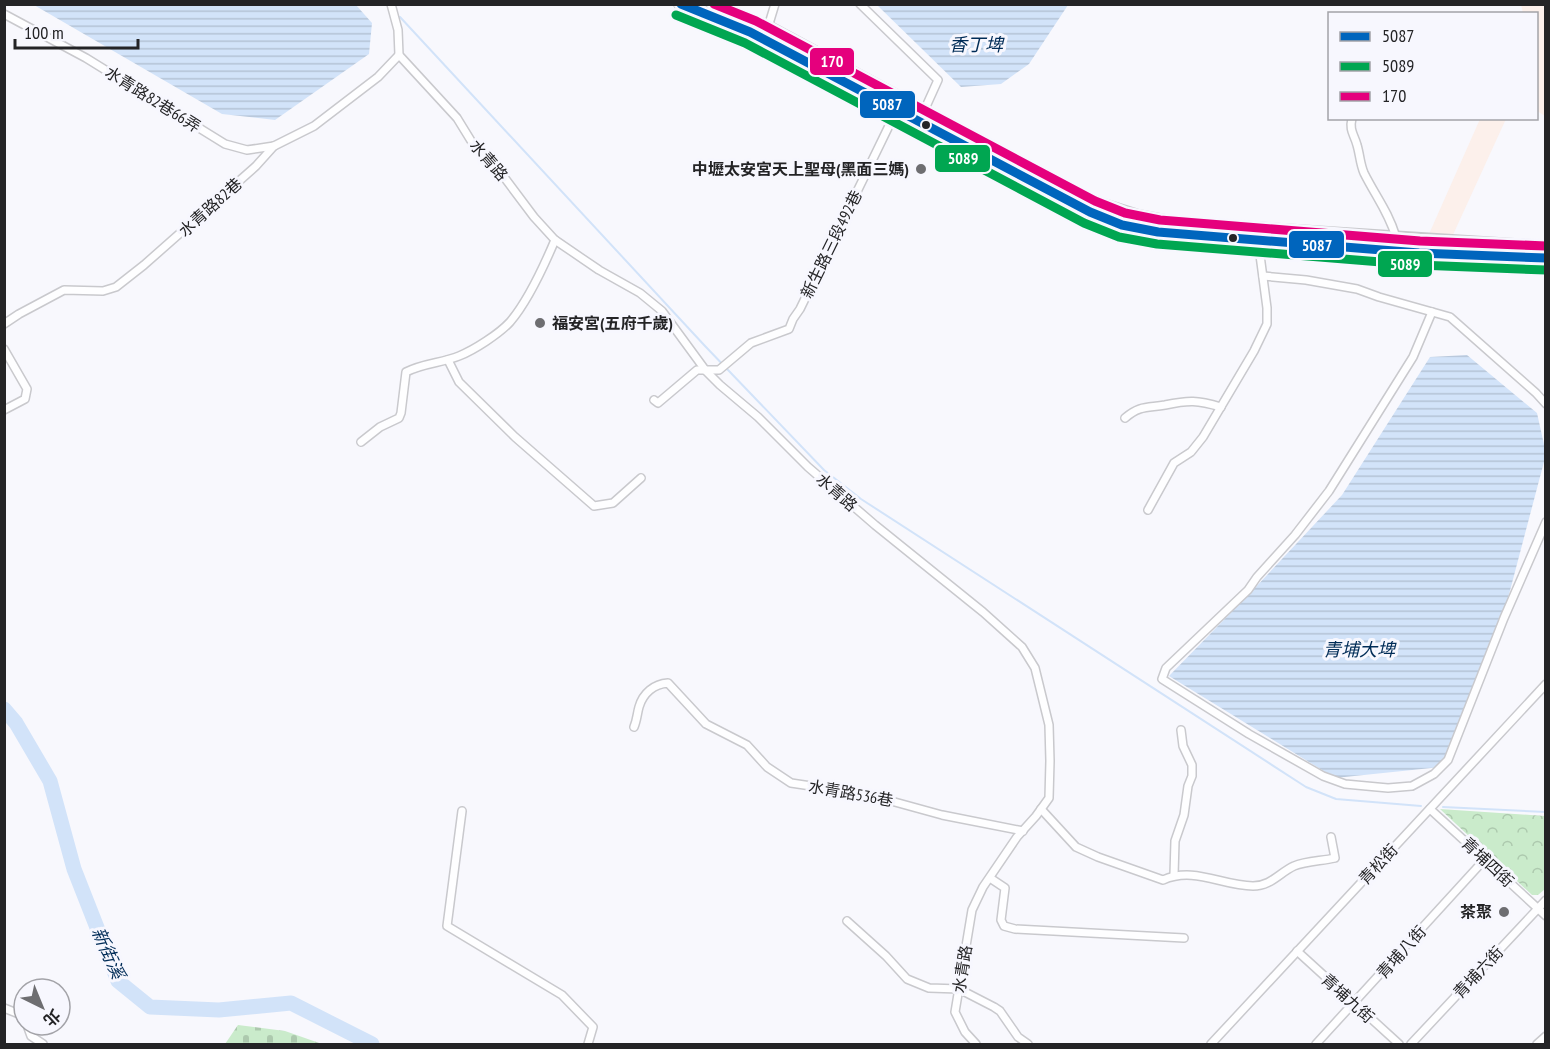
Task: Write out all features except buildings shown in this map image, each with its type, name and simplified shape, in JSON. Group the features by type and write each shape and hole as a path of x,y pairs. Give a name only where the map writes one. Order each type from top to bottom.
{"main road":[{"path":"680,4 750,32 1090,212 1122,225 1158,232 1419,253 1545,258"},
{"path":"712,4 768,27 1094,202 1138,216 1175,223 1545,247"}],"street":[{"path":"391,4 398,30 399,55"},
{"path":"768,27 775,4"},
{"path":"860,4 938,80 924,111"},
{"name":"水青路82巷66弄","path":"4,14 86,58 225,144 247,150 274,146"},
{"name":"水青路82巷","path":"4,324 64,290 103,291 116,287 230,189 274,146 314,126 378,77 399,55"},
{"name":"水青路","path":"399,55 457,118 472,144 504,177 534,217 555,240 599,270 640,293 662,311 706,371 720,385 758,417 817,475 1022,647 1035,668 1049,726 1048,798 990,878 972,910 955,1012 976,1044"},
{"name":"新生路三段492巷","path":"706,371 719,370 751,343 789,329 902,99"},
{"path":"1352,120 1350,131 1357,143 1364,173 1383,204 1396,237"},
{"path":"362,442 380,427 399,418 406,372 418,365 448,360 470,351 509,323 527,295 555,240"},
{"path":"1148,510 1174,463 1191,452 1203,438 1254,351 1267,324 1258,240"},
{"path":"1263,276 1306,280 1357,289 1450,318 1536,393 1545,404"},
{"path":"1432,312 1413,357 1329,491 1295,535 1257,576 1248,590 1166,668 1162,679 1249,734 1323,776 1345,784 1362,786 1388,788 1412,786 1434,774 1448,760 1545,522"},
{"path":"4,349 27,389 25,399 5,410"},
{"path":"448,360 459,382 515,436 594,506 613,503 641,478"},
{"path":"654,400 658,403 698,370 706,371"},
{"path":"1125,418 1144,406 1180,401 1199,401 1221,407"},
{"name":"水青路536巷","path":"634,727 639,705 644,696 658,684 668,683 706,724 747,745 767,767 791,783 811,786 831,793 862,793 942,815 1023,831"},
{"name":"青松街","path":"1211,1044 1545,684"},
{"path":"1174,875 1175,842 1184,815 1188,786 1192,776 1192,765 1183,746 1180,730"},
{"path":"1041,809 1076,847 1163,879 1174,875 1197,874 1233,885 1269,884 1294,866 1335,858 1331,837"},
{"name":"青埔四街","path":"1430,809 1545,916"},
{"path":"462,811 447,926 562,995 593,1027 588,1044"},
{"name":"青埔八街","path":"1316,1044 1485,859"},
{"path":"990,878 1005,888 1001,920 1004,926 1015,929 1184,938"},
{"name":"青埔六街","path":"1411,1044 1545,900"},
{"path":"847,921 908,979 929,988 959,989 1000,1011 1018,1037 1028,1044"},
{"name":"青埔九街","path":"1297,951 1399,1044"},
{"path":"1537,1044 1545,1036"}],"shaded area":[{"path":"1521,5 1545,5 1545,116 1538,112 1538,12 1523,12"},
{"path":"1480,120 1506,120 1452,237 1429,234"}],"green space":[{"path":"1440,809 1545,816 1545,889 1538,895 1532,895"},
{"path":"238,1025 285,1031 322,1044 225,1044"}],"water":[{"path":"34,5 356,5 372,23 369,54 275,120 222,114"},
{"name":"香丁埤","path":"877,5 1068,5 1029,64 1001,84 961,87"},
{"name":"青埔大埤","path":"1467,355 1537,413 1545,449 1545,458 1507,602 1441,767 1335,778 1169,676 1342,495 1430,357"}],"waterway":[{"path":"400,17 705,346 824,470 861,499 1306,787 1336,799 1421,806"},
{"name":"新街溪","path":"4,709 16,723 50,781 74,869 118,981 150,1007 219,1010 291,1003 372,1044"},
{"path":"1443,807 1546,812"}],"transit line":[{"name":"5087","path":"681,4 750,32 1090,212 1122,225 1158,232 1419,253 1546,258"},
{"name":"170","path":"714,4 756,21 1095,201 1125,213 1160,220 1420,241 1546,246"},
{"name":"5089","path":"676,15 745,43 1084,223 1119,237 1157,244 1418,265 1546,270"}],"place":[{"name":"中壢太安宮天上聖母(黑面三媽)","path":"921,169"},
{"name":"福安宮(五府千歲)","path":"540,323"},
{"name":"茶聚","path":"1504,912"}]}
